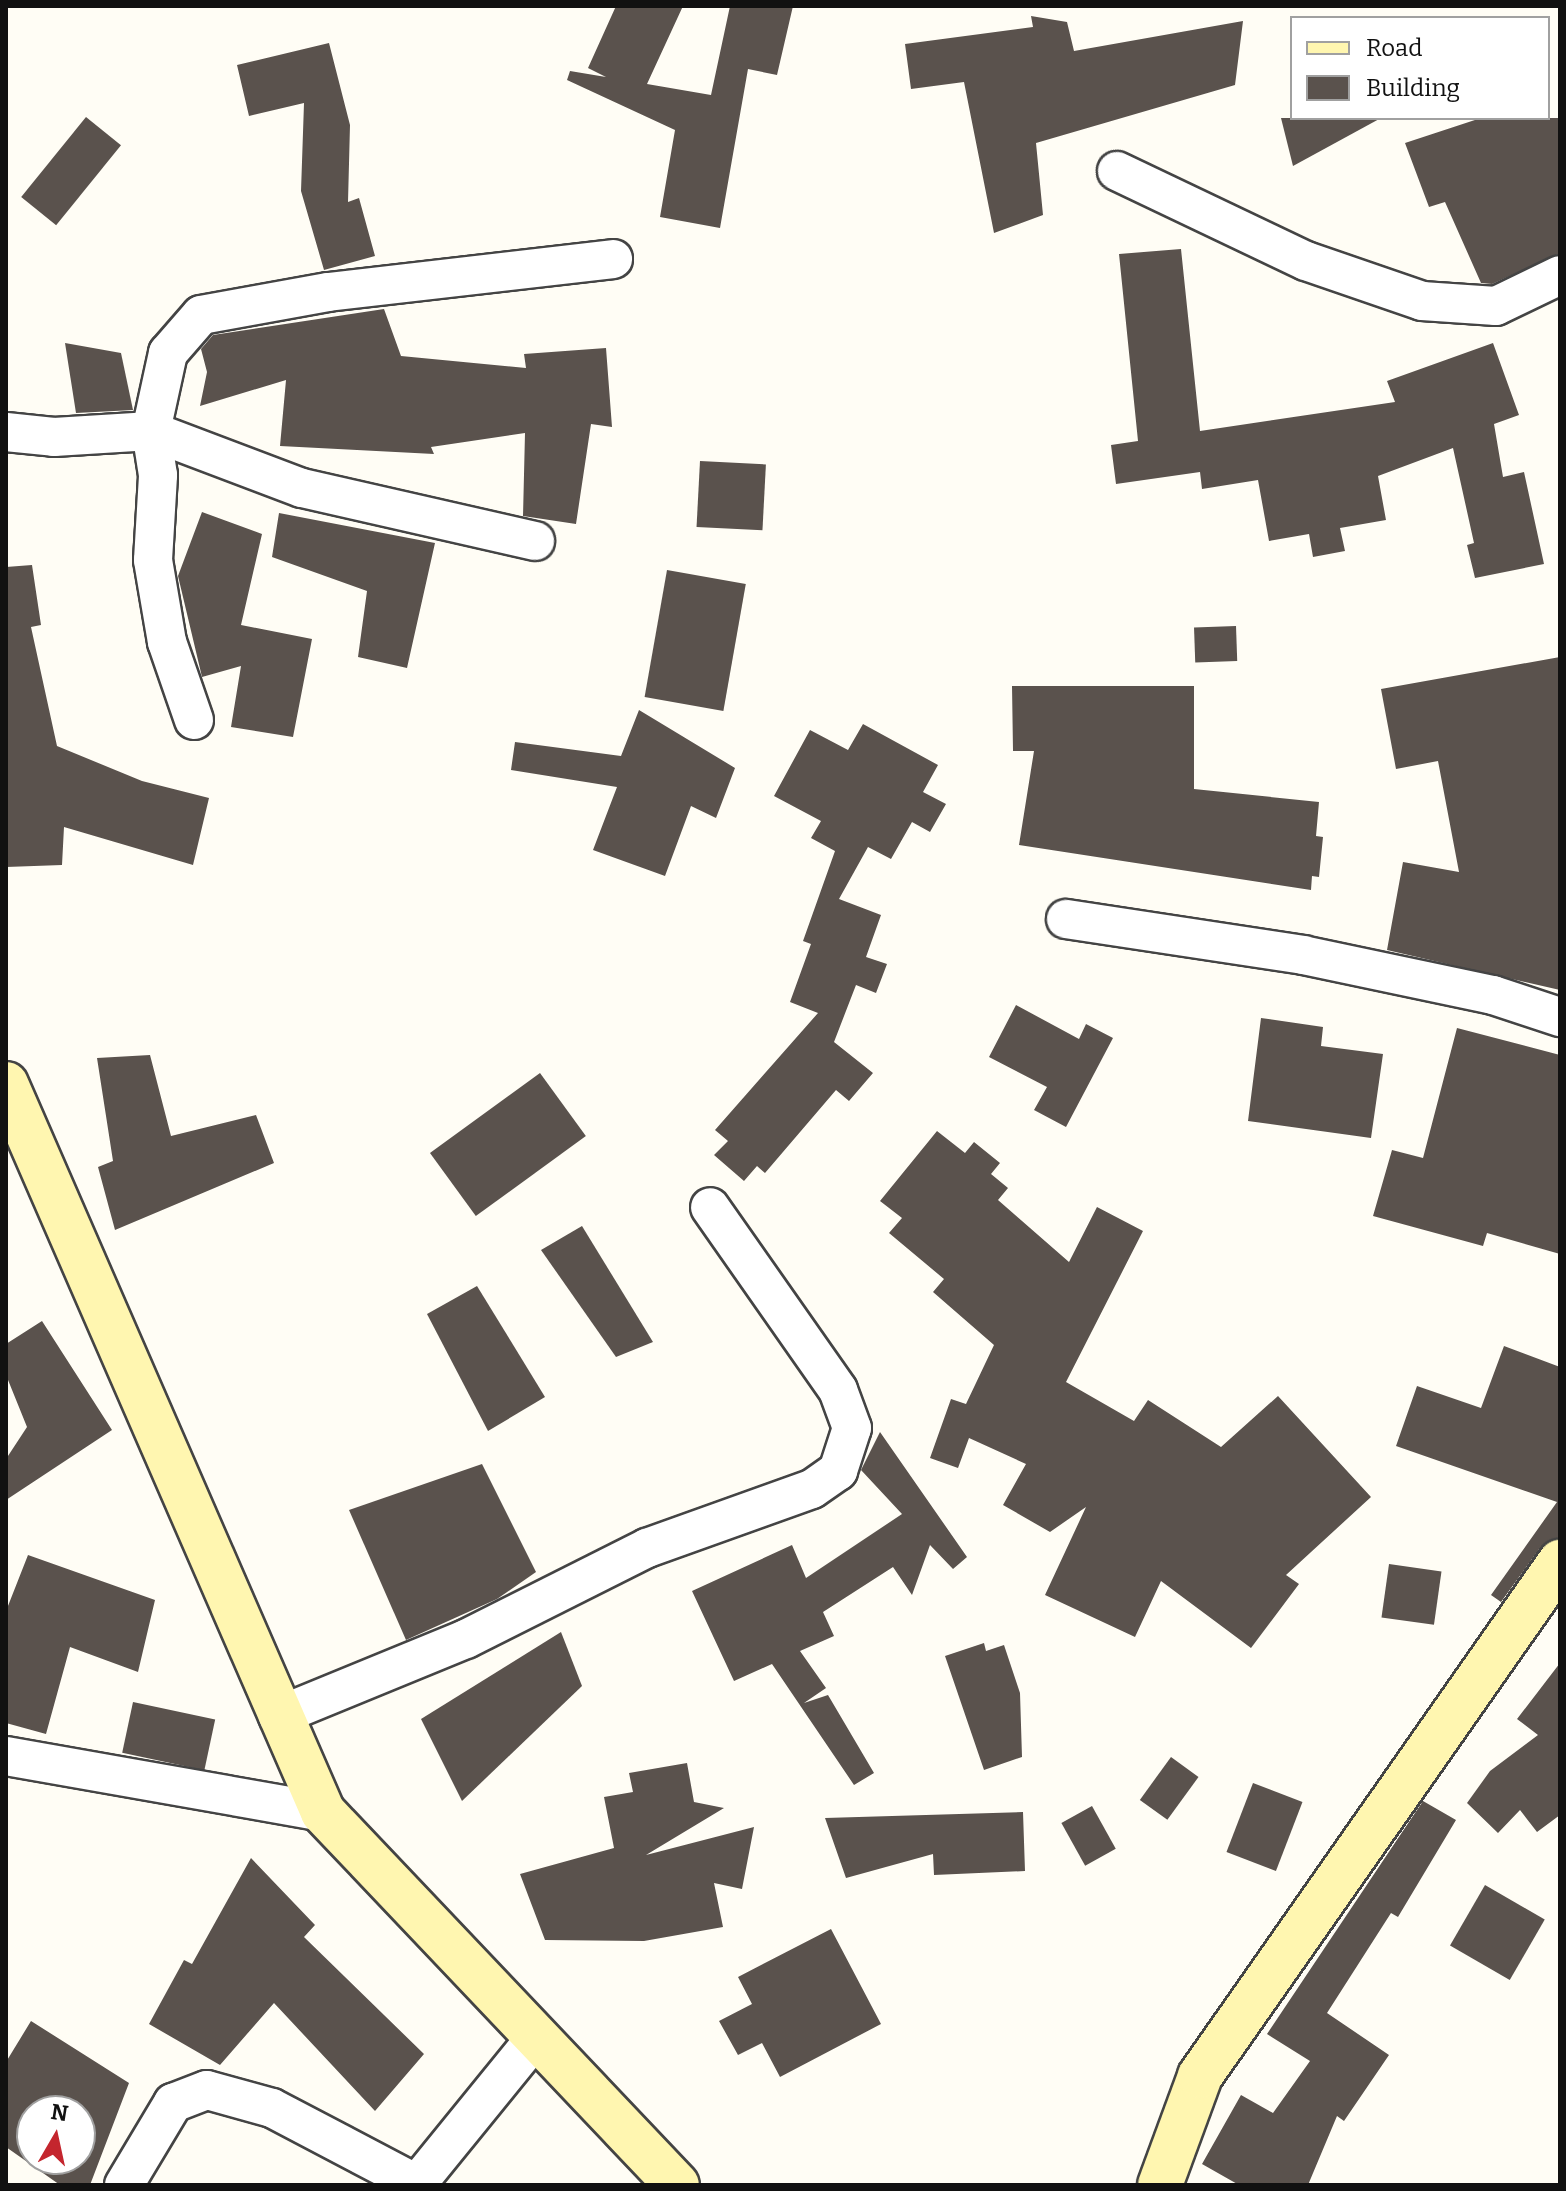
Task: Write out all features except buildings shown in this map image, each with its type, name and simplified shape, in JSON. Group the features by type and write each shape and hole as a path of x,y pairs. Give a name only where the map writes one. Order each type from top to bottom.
{"street":[{"path":"1117,171 1306,261 1422,301 1496,306 1560,275"},
{"path":"194,720 167,642 153,560 158,475 151,431 168,353 201,315 328,292 613,259"},
{"path":"6,432 54,437 151,431 213,460 302,488 535,541"},
{"path":"1066,919 1303,955 1493,995 1560,1017"},
{"path":"6,1084 278,1716 323,1812 677,2185"},
{"path":"278,1716 466,1639 647,1548 812,1489 838,1471 852,1428 838,1390 710,1207"},
{"path":"1160,2185 1200,2076 1560,1562"},
{"path":"6,1756 323,1812"},
{"path":"124,2185 173,2103 207,2090 272,2108 417,2185 537,2036"}]}
